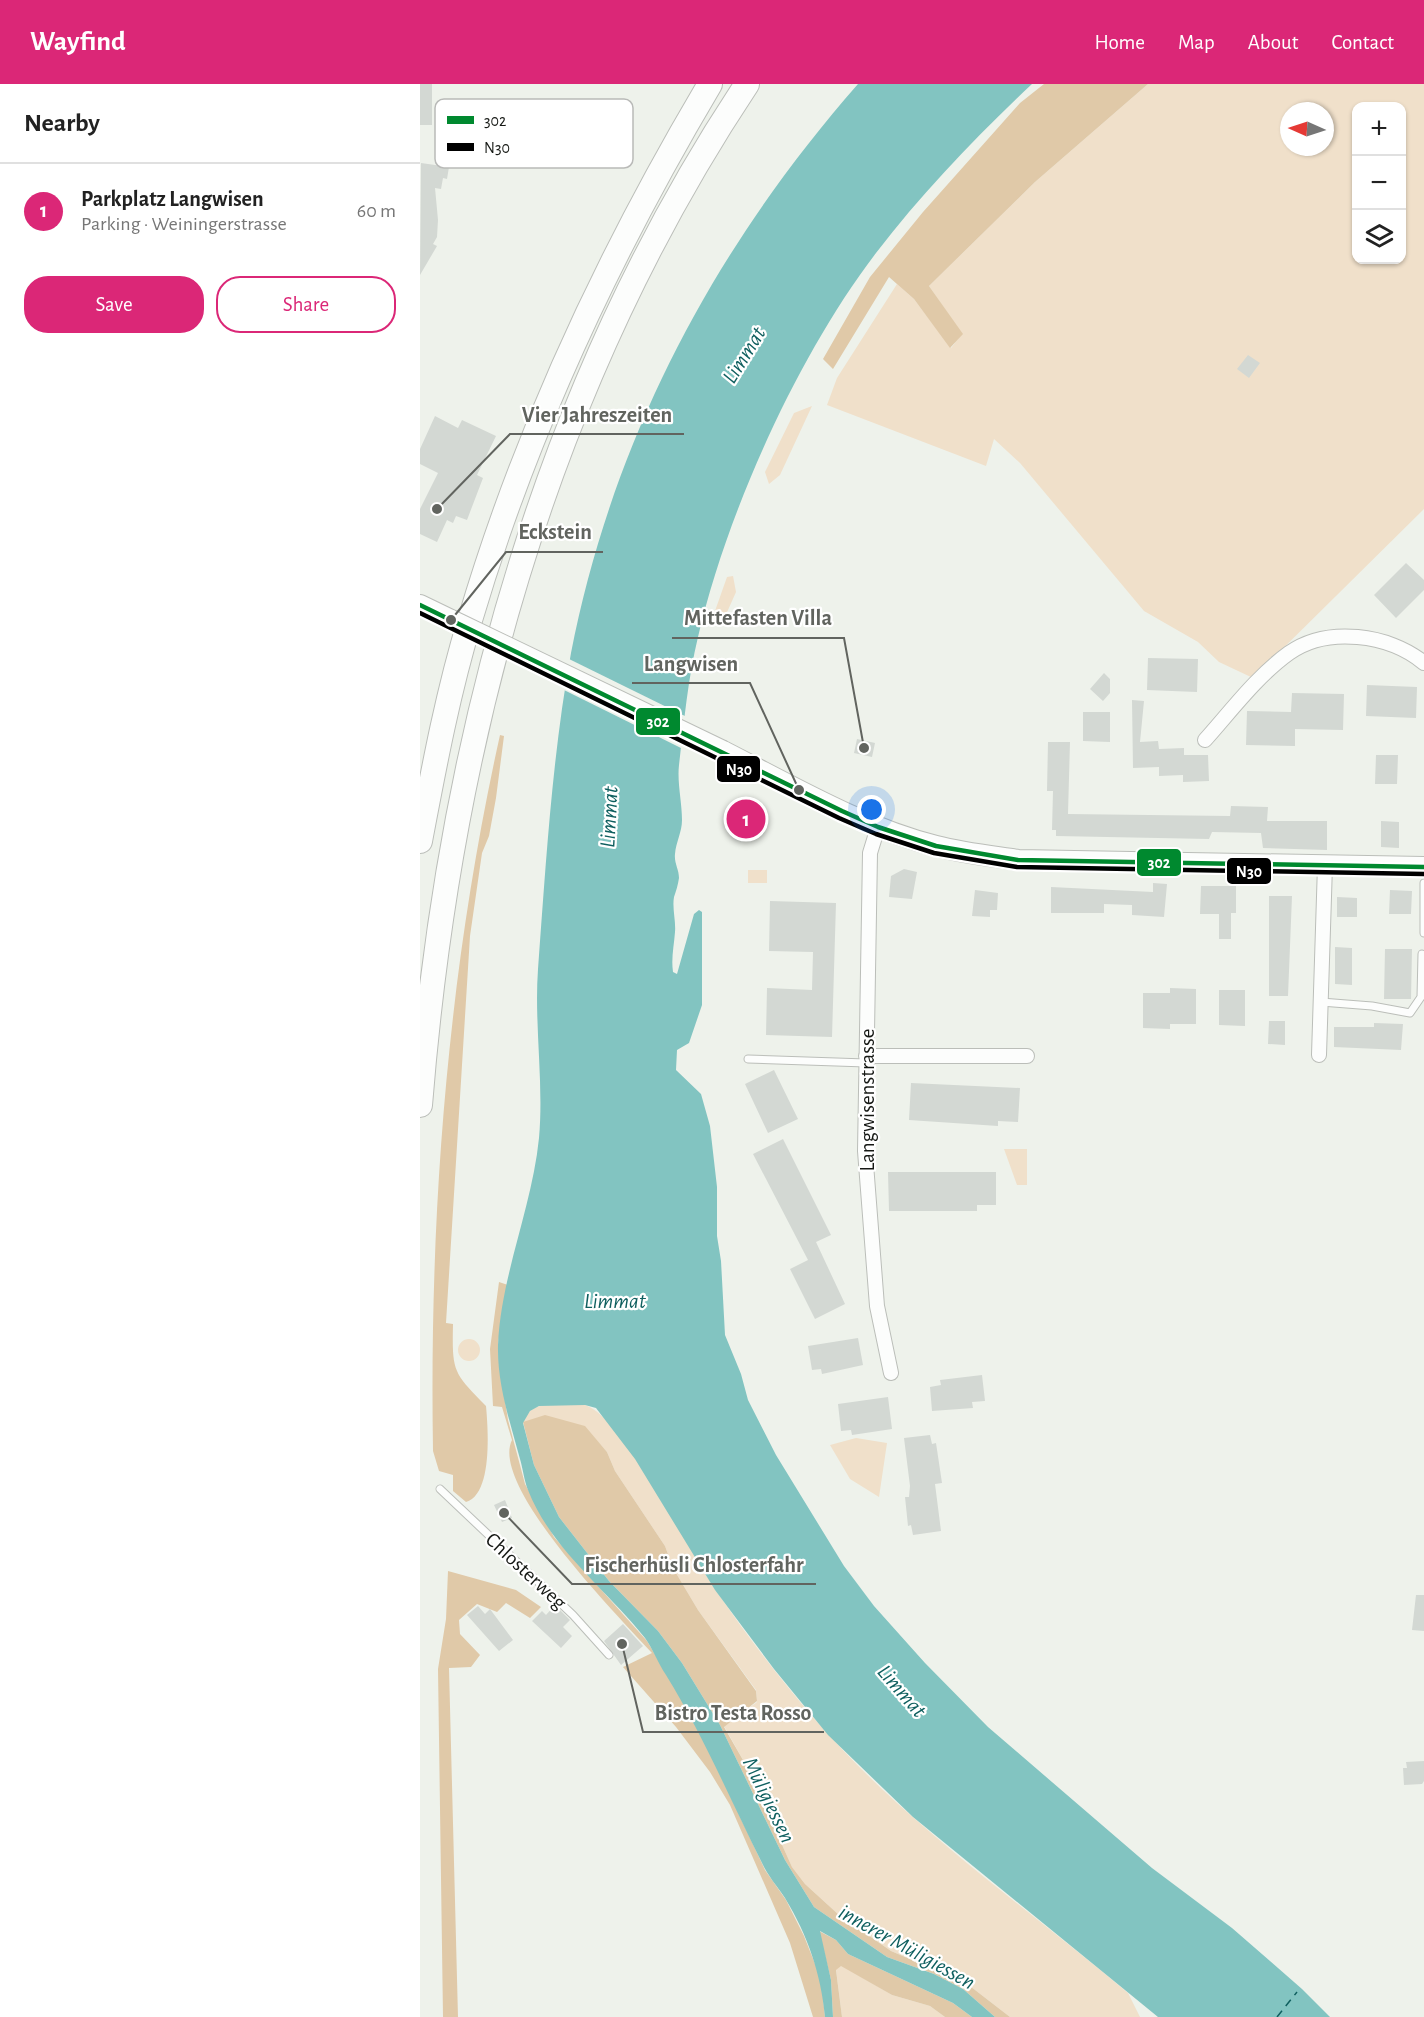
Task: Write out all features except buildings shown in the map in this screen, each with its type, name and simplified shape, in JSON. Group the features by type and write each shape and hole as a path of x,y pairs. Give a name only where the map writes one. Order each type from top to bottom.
{"highway":[{"path":"420,841 459,658 514,483 561,368 598,287 645,196 710,84"},
{"path":"420,1105 432,975 458,806 493,656 524,551 566,436 633,287 668,217 747,84"}],"main road":[{"path":"429,609 878,827 936,846 1018,860 1424,867"}],"street":[{"path":"1206,740 1256,684 1290,652 1318,641 1348,636 1374,640 1413,654 1424,663"},
{"name":"Langwisenstrasse","path":"878,827 870,853 865,1151 869,1230 877,1305 891,1373"},
{"path":"1319,1055 1325,865"},
{"path":"866,1059 1027,1056"}],"lane":[{"path":"1424,883 1424,933"},
{"path":"1321,1002 1372,1006 1410,1013 1421,997 1422,954"},
{"path":"748,1059 866,1059"},
{"name":"Chlosterweg","path":"440,1489 573,1615 609,1655"}],"shaded area":[{"path":"1044,84 1148,84 1035,182 929,286 963,334 950,348 914,299 889,277 833,369 823,359 870,277 923,212 1020,103"},
{"path":"1148,84 1424,84 1424,509 1253,678 1219,662 1198,642 1144,611 1020,463 994,439 986,466 827,405 837,378 897,284 914,299 951,348 962,334 929,286 1035,182"},
{"path":"812,406 780,475 769,484 765,472 794,413"},
{"path":"733,576 736,592 724,619 718,621 715,611 727,577"},
{"path":"500,735 504,736 496,798 489,836 482,853 470,936 446,1323 453,1324 453,1352 457,1370 467,1386 486,1406 488,1444 485,1474 475,1496 466,1502 453,1491 453,1475 439,1471 433,1451 434,1271 446,1091 455,1001 482,823"},
{"path":"748,870 767,870 767,883 748,883"},
{"path":"1004,1149 1027,1149 1027,1185 1017,1185"},
{"path":"499,1282 508,1285 498,1343 499,1362 508,1420 525,1484 554,1537 647,1641 696,1723 765,1870 786,1900 804,1936 821,1979 825,2017 813,2017 790,1943 730,1805 710,1772 676,1727 623,1667 652,1653 562,1551 538,1519 520,1488 510,1461 512,1440 502,1407 493,1406 490,1349"},
{"path":"465,1339 473,1339 480,1346 480,1354 473,1361 465,1361 458,1354 458,1346"},
{"path":"549,1404 585,1405 601,1415 619,1434 656,1488 717,1592 774,1670 815,1720 912,1817 1128,1993 1140,2017 1010,2017 966,1983 891,1951 839,1915 805,1884 792,1867 747,1767 724,1726 757,1702 756,1690 698,1610 673,1568 665,1546 615,1471 607,1452 584,1426 523,1422 527,1414 541,1406"},
{"path":"545,1415 585,1426 607,1452 615,1471 665,1546 673,1568 698,1610 756,1691 757,1701 724,1727 747,1767 792,1867 805,1884 839,1915 891,1951 966,1983 1010,2017 995,2017 963,1989 934,1974 887,1957 814,1907 785,1860 720,1725 682,1663 658,1631 609,1581 559,1517 534,1465 523,1422"},
{"path":"856,1438 887,1443 879,1497 850,1479 830,1445"},
{"path":"448,1571 516,1590 541,1607 530,1618 506,1603 497,1612 477,1604 459,1620 460,1634 480,1655 471,1667 449,1668 458,2017 443,2017 438,1669 446,1619"},
{"path":"819,1931 836,1940 848,1954 953,2003 972,2017 945,2017 930,2006 892,1995 841,1966 836,1970 842,2017 833,2017 831,1980"},
{"path":"841,1965 892,1995 930,2006 945,2017 842,2017 836,1969"}],"water":[{"name":"Limmat","path":"858,84 1032,84 970,145 912,208 876,253 819,338 793,386 746,487 711,589 698,637 689,684 679,765 682,820 675,854 679,878 674,897 675,928 672,962 673,972 677,974 694,914 699,910 702,912 702,1005 689,1043 677,1050 676,1070 701,1094 710,1126 717,1187 717,1236 721,1261 725,1335 741,1374 748,1400 776,1455 844,1566 874,1606 925,1663 988,1727 1152,1868 1232,1928 1302,1989 1330,2017 1158,2017 913,1817 828,1735 774,1669 715,1590 635,1459 596,1408 585,1405 539,1406 530,1411 523,1423 534,1465 559,1517 609,1581 658,1631 682,1663 720,1725 785,1860 814,1907 887,1957 934,1974 963,1989 995,2017 972,2017 953,2003 848,1954 836,1940 820,1931 831,1980 833,2017 825,2017 817,1970 807,1941 785,1898 764,1868 704,1744 651,1647 630,1620 565,1550 538,1511 527,1486 505,1403 498,1360 500,1319 510,1267 530,1190 539,1138 537,990 554,771 564,692 589,574 613,496 642,422 676,349 715,279 758,212 806,147"}],"pier":[{"path":"567,658 689,718 685,750 564,690"}],"ferry route":[{"path":"1277,2017 1297,1992"}],"transit line":[{"name":"302","path":"420,605 842,811 878,827 936,846 1018,860 1424,867"},
{"name":"N30","path":"420,613 839,818 876,834 934,853 1017,867 1424,874"}],"place":[{"name":"Vier Jahreszeiten","path":"437,509"},
{"name":"Eckstein","path":"451,620"},
{"name":"Mittefasten Villa","path":"864,748"},
{"name":"Langwisen","path":"799,790"},
{"name":"Parkplatz Langwisen","path":"746,819"},
{"name":"Fischerhüsli Chlosterfahr","path":"504,1513"},
{"name":"Bistro Testa Rosso","path":"622,1644"}],"water label":[{"name":"Müligiessen","path":"769,1800"},
{"name":"innerer Müligiessen","path":"907,1947"}]}
